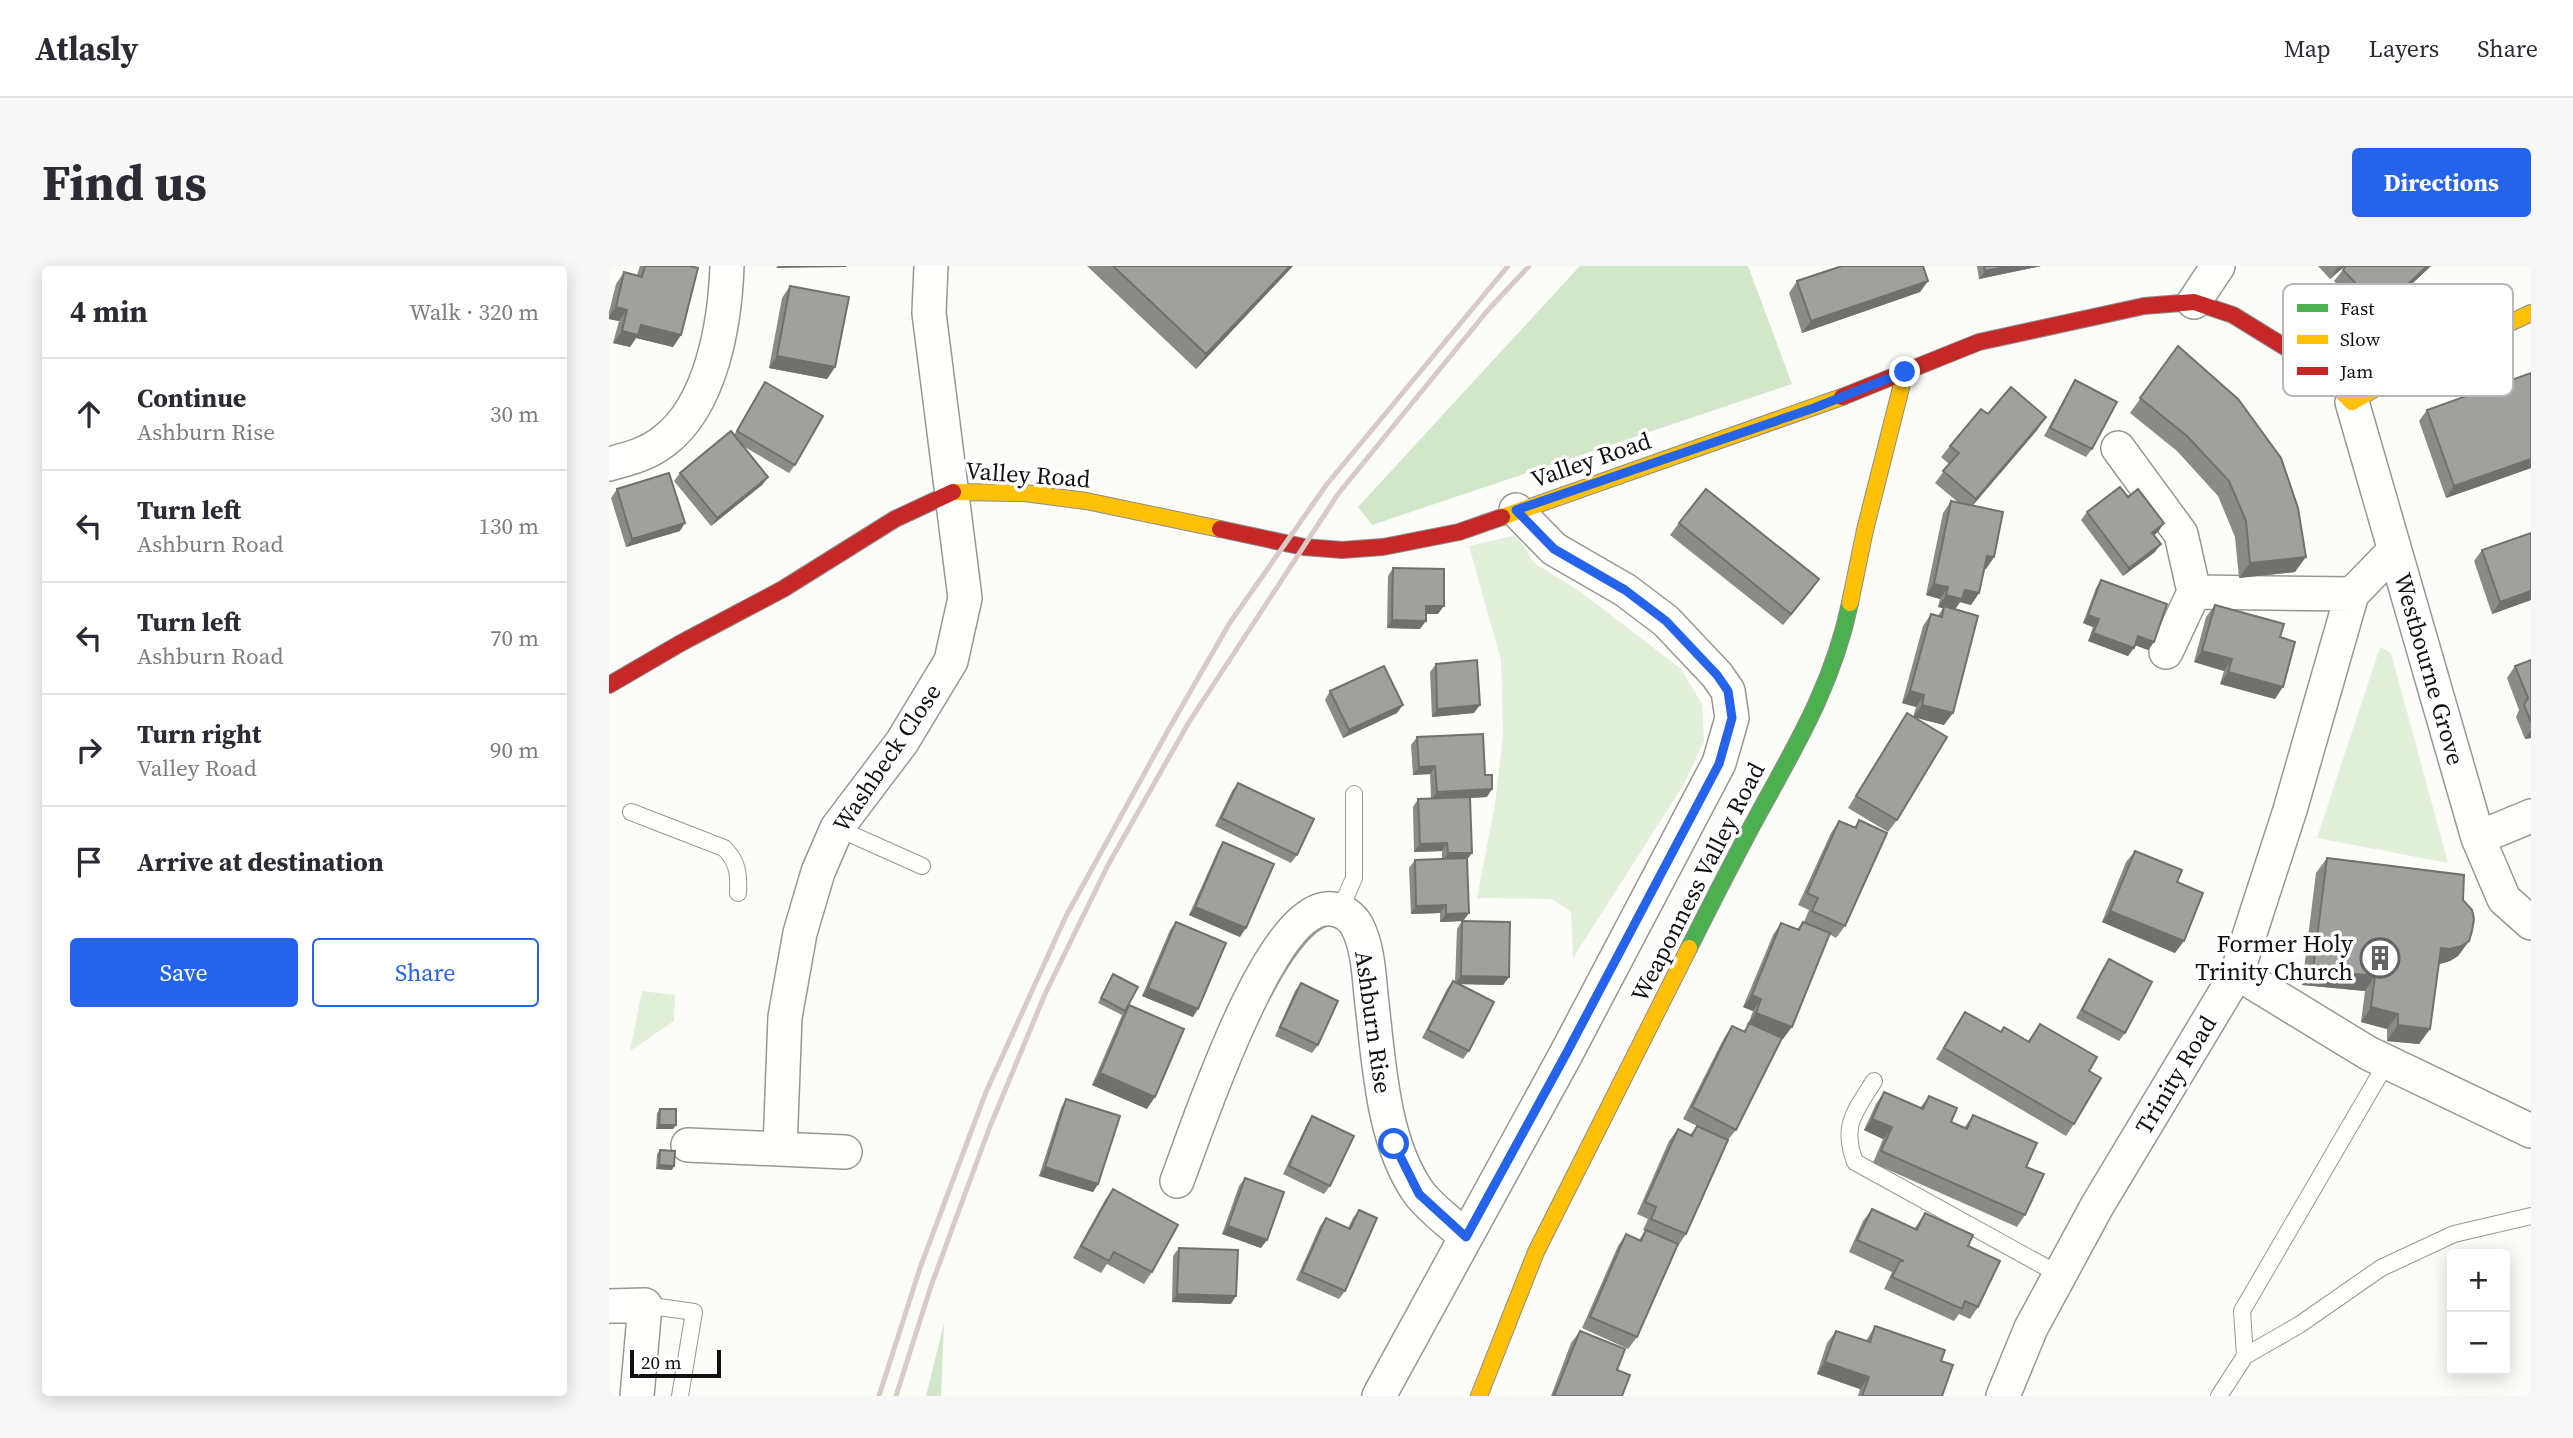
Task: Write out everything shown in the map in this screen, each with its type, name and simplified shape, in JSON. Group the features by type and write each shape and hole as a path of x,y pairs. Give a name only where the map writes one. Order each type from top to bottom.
{"street":[{"path":"609,464 641,455 665,441 689,413 711,372 726,287 727,266"},
{"name":"Washbeck Close","path":"780,1148 785,1017 814,884 837,828 902,742 951,662 965,597 929,313 931,266"},
{"path":"2195,302 2218,266"},
{"name":"Valley Road","path":"609,685 783,589 895,519 953,492 1024,493 1086,500 1304,547 1342,550 1383,547 1459,532 1491,522 1516,510 1814,408 1979,342 2144,306 2195,302 2233,315 2283,344"},
{"path":"2513,322 2531,313"},
{"name":"Weaponness Valley Road","path":"1479,1396 1536,1252 1730,866 1814,713 1842,642 1865,530 1905,372"},
{"name":"Valley Road","path":"2346,396 2352,402"},
{"path":"2352,402 2362,396"},
{"name":"Westbourne Grove","path":"2352,402 2477,838 2504,899 2531,923"},
{"path":"2118,448 2181,534 2194,592 2166,652"},
{"path":"1378,1396 1566,1054 1719,764 1732,718 1728,691 1717,675 1666,621 1625,590 1554,549 1516,510"},
{"name":"Trinity Road","path":"2003,1396 2031,1328 2097,1206 2237,973 2290,810 2352,594 2394,551"},
{"path":"2194,592 2352,594"},
{"path":"2477,838 2531,816"},
{"path":"1177,1181 1238,1020 1276,952 1308,915 1329,908 1340,910"},
{"name":"Ashburn Rise","path":"1340,910 1356,923 1365,956 1380,1079 1394,1144 1419,1194 1466,1237"},
{"path":"2237,973 2387,1062 2531,1131"},
{"path":"688,1145 845,1152"},
{"path":"609,1306 645,1304 637,1396"}],"lane":[{"path":"1340,910 1354,878 1354,794"},
{"path":"631,812 724,848 739,872 738,893"},
{"path":"837,828 922,866"},
{"path":"2245,1356 2242,1311 2387,1062"},
{"path":"1874,1081 1853,1116 1847,1142 1855,1162 2060,1275"},
{"path":"2219,1396 2245,1356 2299,1325 2381,1268 2454,1234 2531,1216"},
{"path":"645,1304 694,1312 680,1396"}],"green space":[{"path":"1580,266 1748,266 1792,384 1372,525 1358,507"},
{"path":"1517,535 1534,563 1581,592 1681,669 1702,704 1704,741 1684,784 1573,958 1571,912 1552,899 1477,898 1495,804 1503,735 1501,660 1469,546"},
{"path":"2380,647 2391,653 2448,863 2317,838"},
{"path":"642,991 675,995 674,1021 630,1051"},
{"path":"944,1323 941,1396 926,1396"}],"building":[{"path":"645,266 698,268 681,335 641,325 638,335 622,331 627,310 616,307 624,272 642,277"},
{"path":"1113,266 1290,266 1206,354"},
{"path":"1842,266 1923,266 1928,281 1811,321 1797,281"},
{"path":"1984,266 2009,266 1985,271"},
{"path":"2346,266 2427,266 2408,284 2356,284 2343,270"},
{"path":"790,286 849,297 835,367 777,356"},
{"path":"2178,346 2238,399 2281,458 2298,508 2306,557 2250,563 2246,521 2229,481 2187,436 2140,398"},
{"path":"2531,373 2531,459 2454,486 2427,410 2466,396 2513,396 2513,379"},
{"path":"2075,380 2117,402 2092,449 2050,428"},
{"path":"765,382 823,416 795,465 737,431"},
{"path":"2011,387 2046,417 1976,499 1943,471 1959,453 1950,446 1981,409 1988,414"},
{"path":"731,431 768,477 717,518 680,473"},
{"path":"669,473 685,523 632,539 617,489"},
{"path":"2120,487 2128,497 2138,489 2164,523 2152,533 2161,544 2129,568 2087,512"},
{"path":"1706,489 1819,579 1791,614 1679,523"},
{"path":"1951,501 2003,512 1994,557 1987,556 1979,593 1965,590 1962,599 1946,595 1948,587 1934,584"},
{"path":"2531,533 2531,591 2500,602 2482,550"},
{"path":"1393,568 1444,569 1444,606 1426,606 1426,621 1392,620"},
{"path":"2101,580 2167,604 2154,642 2138,636 2134,648 2093,633 2099,619 2088,615"},
{"path":"2215,605 2284,624 2280,637 2295,642 2283,687 2228,672 2232,659 2202,651"},
{"path":"1944,606 1978,616 1953,713 1922,705 1924,695 1910,691 1931,614 1942,617"},
{"path":"1477,660 1480,705 1437,709 1436,664"},
{"path":"2531,660 2531,722 2524,705 2528,698 2515,666"},
{"path":"1384,666 1403,705 1349,730 1330,691"},
{"path":"1907,713 1947,737 1897,820 1856,796"},
{"path":"1483,734 1485,775 1492,775 1492,789 1437,792 1435,766 1419,767 1417,737"},
{"path":"1238,783 1314,819 1297,855 1221,818"},
{"path":"1470,797 1472,853 1448,853 1447,843 1420,844 1418,799"},
{"path":"1859,820 1887,833 1845,926 1812,911 1818,898 1807,893 1839,821 1856,828"},
{"path":"1223,842 1274,864 1246,928 1195,907"},
{"path":"2135,851 2182,870 2177,882 2203,893 2184,941 2110,911"},
{"path":"1467,858 1469,913 1446,914 1446,905 1416,906 1415,860"},
{"name":"Former Holy Trinity Church","path":"2327,858 2464,875 2463,900 2472,910 2472,931 2469,941 2461,946 2441,948 2430,1029 2398,1025 2398,1014 2371,1007 2375,976 2313,970"},
{"path":"1462,921 1510,922 1509,977 1461,976"},
{"path":"1176,922 1226,943 1198,1009 1148,988"},
{"path":"1803,922 1830,933 1792,1027 1756,1013 1761,999 1752,995 1781,923 1799,930"},
{"path":"2109,959 2152,982 2125,1033 2082,1010"},
{"path":"1113,974 1138,987 1125,1011 1101,998"},
{"path":"1453,981 1494,1002 1469,1051 1428,1030"},
{"path":"1301,983 1338,1001 1318,1045 1280,1027"},
{"path":"1129,1005 1184,1029 1155,1097 1100,1073"},
{"path":"1965,1012 2001,1032 2004,1027 2029,1042 2040,1024 2097,1057 2089,1071 2101,1078 2074,1124 1944,1048"},
{"path":"1749,1023 1782,1038 1736,1130 1692,1107 1732,1026 1745,1032"},
{"path":"1884,1092 1923,1109 1929,1096 1957,1108 1951,1122 1967,1129 1973,1115 2037,1143 2026,1167 2044,1174 2025,1215 1881,1151 1892,1127 1872,1119"},
{"path":"1066,1099 1120,1116 1098,1184 1045,1167"},
{"path":"660,1109 676,1109 676,1125 659,1125"},
{"path":"1312,1116 1354,1136 1330,1186 1289,1166"},
{"path":"1697,1126 1728,1140 1686,1234 1651,1219 1656,1207 1645,1202 1678,1129 1692,1136"},
{"path":"660,1150 675,1151 674,1166 659,1165"},
{"path":"1245,1178 1284,1192 1267,1240 1228,1226"},
{"path":"1113,1189 1178,1225 1152,1272 1114,1252 1109,1261 1081,1246"},
{"path":"1872,1209 1917,1230 1925,1213 1973,1235 1968,1246 2000,1261 1978,1307 1965,1301 1962,1309 1892,1277 1900,1261 1904,1261 1857,1240"},
{"path":"1359,1210 1377,1218 1345,1291 1302,1272 1326,1218 1350,1229"},
{"path":"1646,1230 1678,1244 1637,1337 1590,1317 1626,1234 1641,1241"},
{"path":"1179,1248 1238,1250 1236,1296 1177,1294"},
{"path":"1875,1326 1945,1350 1941,1361 1953,1365 1942,1396 1862,1396 1869,1377 1825,1362 1836,1331 1870,1342"},
{"path":"1580,1331 1625,1349 1617,1370 1630,1375 1622,1396 1554,1396"}],"railway":[{"path":"879,1396 920,1268 986,1092 1066,916 1166,734 1229,624 1327,484 1508,266"},
{"path":"896,1396 931,1286 989,1129 1045,994 1108,865 1189,722 1338,494 1488,310 1529,266"}],"traffic: fast":[{"path":"1689,948 1825,685 1850,603"}],"traffic: slow":[{"path":"2513,322 2531,313"},
{"path":"1850,603 1865,530 1905,372"},
{"path":"2346,396 2352,402 2362,396"},
{"path":"1502,517 1842,397"},
{"path":"953,492 1024,493 1086,501 1220,529"},
{"path":"1479,1396 1536,1252 1689,948"}],"traffic: jam":[{"path":"1842,397 1979,342 2144,306 2194,302 2233,315 2283,346"},
{"path":"609,685 783,589 895,519 953,492"},
{"path":"1220,529 1304,547 1342,550 1383,547 1459,532 1502,517"}],"place":[{"name":"Former Holy Trinity Church","path":"2380,958"}],"route":[{"path":"1394,1144 1419,1194 1466,1237 1719,764 1732,718 1728,691 1717,675 1666,621 1625,590 1554,549 1516,510 1814,408 1905,372"}]}
